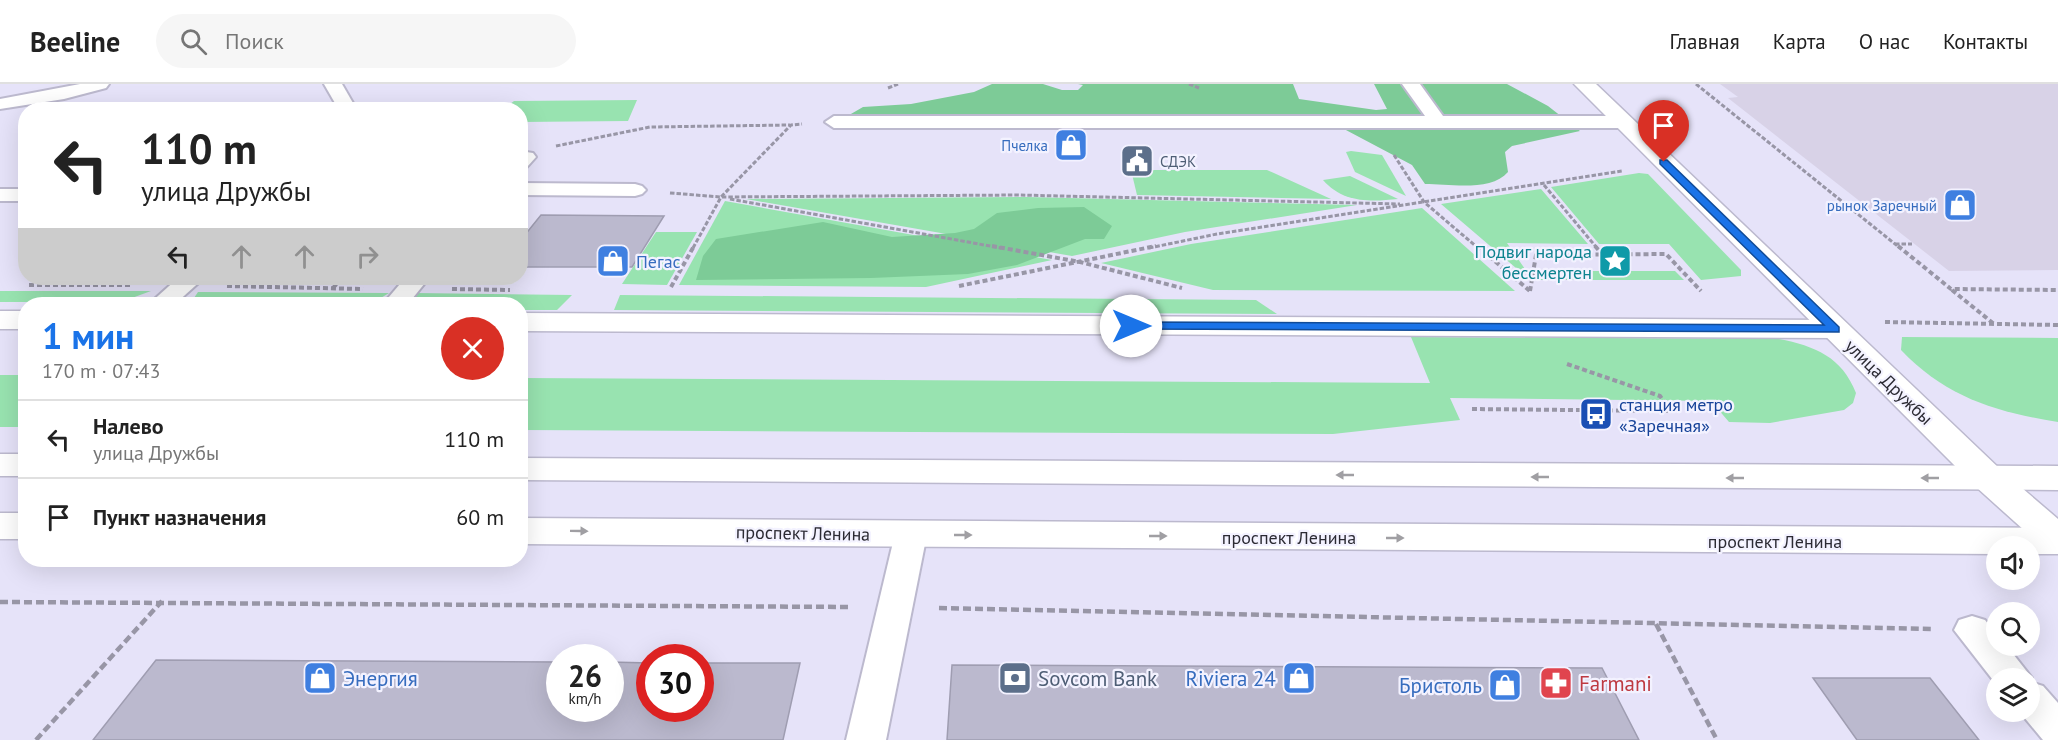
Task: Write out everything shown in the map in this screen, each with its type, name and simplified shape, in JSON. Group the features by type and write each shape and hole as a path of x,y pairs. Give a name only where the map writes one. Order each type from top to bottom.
{"main road":[{"name":"улица Дружбы","path":"1584,84 1988,478 2058,541"},
{"path":"0,320 18,320"},
{"path":"528,322 1835,329"},
{"path":"0,465 18,465"},
{"path":"528,469 2058,478"},
{"path":"0,526 18,526"},
{"name":"проспект Ленина","path":"528,531 2058,541"}],"lane":[{"path":"0,105 64,94 100,84"},
{"path":"333,84 343,102"},
{"path":"1411,84 1438,122"},
{"path":"834,122 1623,122"},
{"path":"528,189 635,190"},
{"path":"0,195 18,195"},
{"path":"169,297 184,285"},
{"path":"401,297 411,285"},
{"path":"866,740 893,607 911,534"},
{"path":"1972,630 2004,668"},
{"path":"2040,709 2058,730"}],"path":[{"path":"1696,84 1994,324"},
{"path":"528,154 650,127 791,125 834,122"},
{"path":"1374,123 1424,202 1530,291 1536,255 1602,254 1666,254 1701,291"},
{"path":"669,291 721,197 791,125"},
{"path":"948,288 1217,234 1620,171"},
{"path":"1543,184 1602,254"},
{"path":"635,190 721,197 1018,195 1410,204"},
{"path":"721,197 1080,262 1191,291"},
{"path":"1893,244 1912,244"},
{"path":"333,288 336,285"},
{"path":"1951,289 2058,290"},
{"path":"1876,315 1885,323 2058,325"},
{"path":"1472,409 1671,411"},
{"path":"36,740 163,601"},
{"path":"0,602 163,601 893,607 1972,630"},
{"path":"1656,624 1717,740"}],"shaded area":[{"name":"рынок Заречный","path":"1720,84 2058,84 2058,270 1949,271 1728,98 1738,97"}],"green space":[{"path":"992,84 1043,84 1062,90 1078,90 1083,85 1078,84 1293,84 1299,99 1376,110 1387,109 1374,84 1507,84 1548,106 1580,131 1512,146 1505,152 1508,172 1491,182 1470,186 1425,184 1412,165 1327,120 844,118 863,107 911,104 974,92"},
{"path":"637,100 628,121 528,122 528,102 514,101"},
{"path":"1346,152 1382,155 1406,196 1355,172"},
{"path":"1131,170 1267,170 1331,199 1137,195"},
{"path":"1639,173 1648,174 1741,270 1741,276 1701,280 1669,244 1599,244 1551,187"},
{"path":"1350,176 1398,199 1377,201 1348,197 1331,188 1323,180"},
{"path":"1541,189 1588,244 1507,243 1527,272 1523,274 1441,204"},
{"path":"1027,197 1357,205 1185,232 1072,256 746,199"},
{"path":"725,201 1052,260 926,287 679,285"},
{"path":"1084,207 1112,226 1104,239 1085,239 1017,265 968,274 871,278 696,280 703,256 716,239 823,222 892,237 955,233 974,229 997,213 1038,208"},
{"path":"1422,208 1515,291 1213,290 1101,263 1191,244"},
{"path":"656,232 697,232 667,285 622,284"},
{"path":"1538,271 1675,271 1684,280 1536,280"},
{"path":"0,291 151,291 135,297 18,297 18,302 0,302"},
{"path":"198,292 389,293 382,297 195,297"},
{"path":"416,293 572,295 557,310 528,310 528,297 414,297"},
{"path":"620,295 1256,300 1277,314 614,310"},
{"path":"1411,337 1779,339 1804,345 1826,355 1843,370 1856,393 1853,403 1844,410 1770,423 1729,422 1711,401 1450,398 1460,420 1333,434 528,430 528,378 1430,383"},
{"path":"1902,337 2058,338 2058,422 2013,413 1954,391 1936,380 1901,350"},
{"path":"0,375 18,375 18,427 0,427"}],"building":[{"path":"541,215 664,216 632,267 528,267 528,231"},
{"path":"156,660 546,662 546,722 624,722 624,662 636,663 636,722 714,722 714,663 800,663 783,740 93,740"},
{"path":"952,665 1602,668 1639,740 947,740"},
{"path":"1813,678 1930,678 1979,740 1857,740"}],"place":[{"name":"Пчелка","path":"1071,145"},
{"name":"СДЭК","path":"1137,161"},
{"name":"рынок Заречный","path":"1960,205"},
{"name":"Пегас","path":"613,261"},
{"name":"Подвиг народа бессмертен","path":"1615,261"},
{"name":"станция метро «Заречная»","path":"1596,414"},
{"name":"Энергия","path":"320,678"},
{"name":"Sovcom Bank","path":"1015,678"},
{"name":"Riviera 24","path":"1299,678"},
{"name":"Farmani","path":"1556,683"},
{"name":"Бристоль","path":"1505,685"}],"route":[{"path":"1131,326 1835,329 1664,162"}]}
